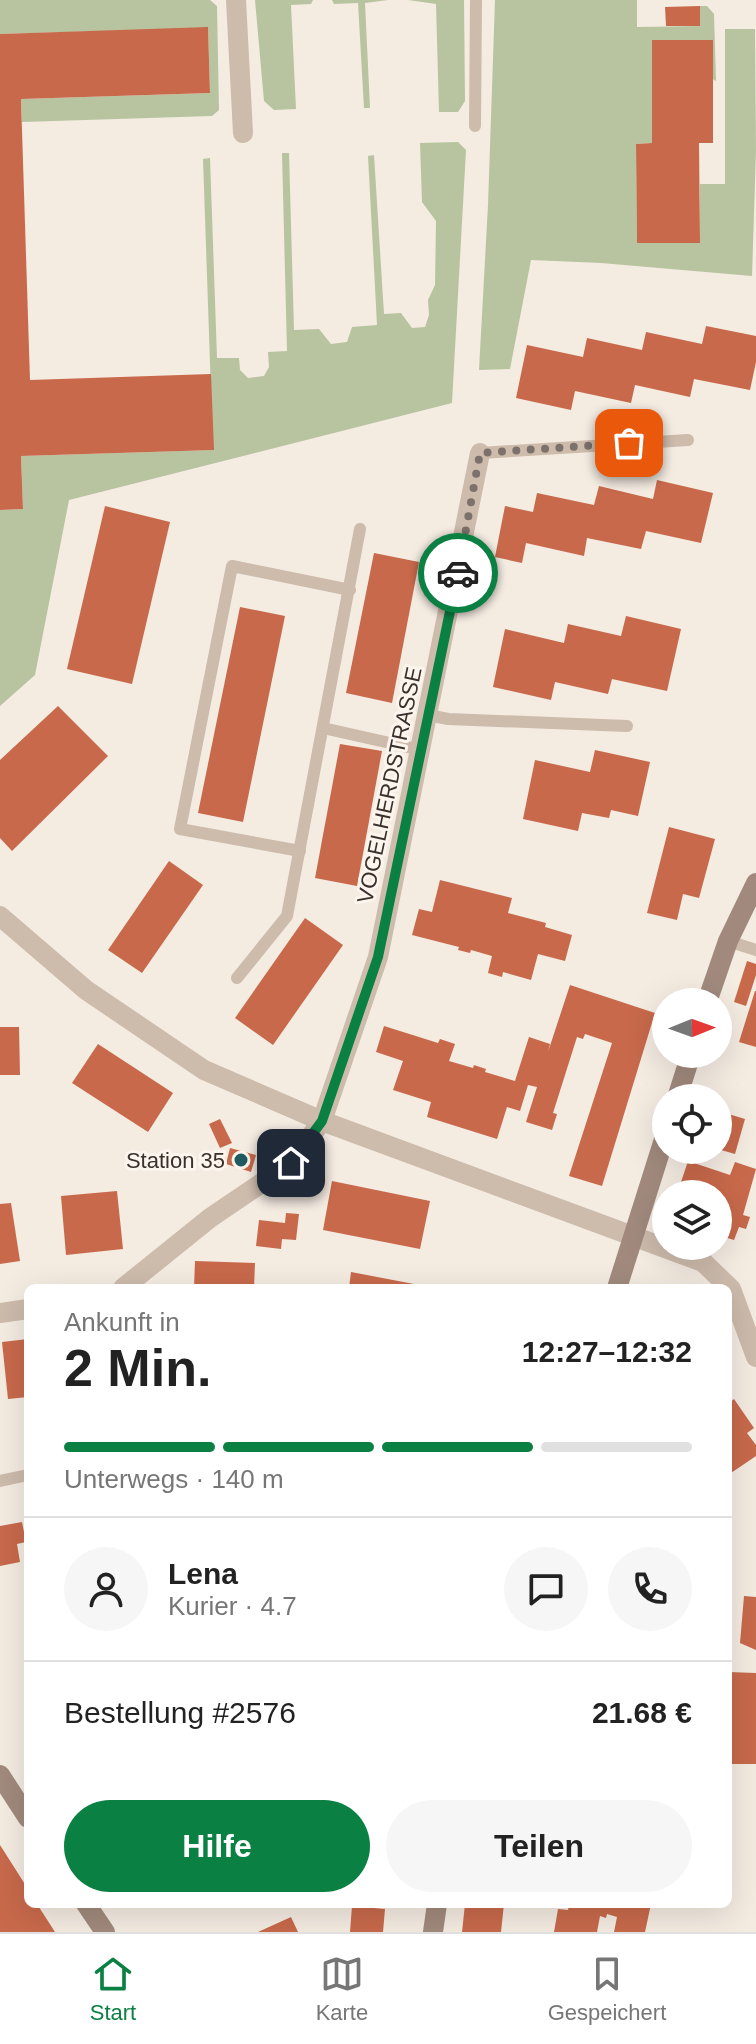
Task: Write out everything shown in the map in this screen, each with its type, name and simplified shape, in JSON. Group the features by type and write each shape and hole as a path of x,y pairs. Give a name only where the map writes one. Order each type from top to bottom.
{"street":[{"path":"236,0 243,133"},
{"name":"VOGELHERDSTRASSE","path":"128,1284 210,1218 291,1163 322,1121 378,957 480,453"},
{"path":"712,988 728,941 756,883"},
{"path":"0,916 86,990 204,1070 322,1121 703,1262 726,1284"},
{"path":"618,1284 657,1164"},
{"path":"732,1292 756,1357"},
{"path":"0,1313 24,1310"},
{"path":"0,1775 24,1812"},
{"path":"89,1908 105,1932"},
{"path":"433,1932 436,1908"}],"lane":[{"path":"475,126 476,0"},
{"path":"480,453 688,440"},
{"path":"237,978 287,916 360,529"},
{"path":"300,851 180,829 232,566 350,590"},
{"path":"428,715 448,719 627,726"},
{"path":"323,728 421,750"},
{"path":"728,941 756,950"},
{"path":"0,1481 24,1476"}],"green space":[{"path":"0,0 210,0 217,6 219,110 212,116 22,122 21,99 210,93 208,28 0,34"},
{"path":"255,0 313,0 311,4 291,5 296,109 274,110 264,101"},
{"path":"332,0 388,0 365,3 370,108 364,108 358,3 334,4"},
{"path":"408,0 464,0 465,101 458,112 439,112 436,4"},
{"path":"495,0 637,0 637,27 700,26 700,6 707,6 714,14 716,81 652,41 652,143 636,144 637,243 700,242 700,184 725,184 725,29 755,29 756,150 752,276 531,260 510,369 479,370"},
{"path":"458,142 466,150 452,403 69,500 35,675 0,706 0,510 23,509 21,456 213,450 203,159 210,158 217,358 239,358 240,370 248,378 264,376 269,367 268,352 287,351 282,153 289,153 294,330 319,329 331,344 347,342 352,327 377,325 368,156 374,155 384,314 401,313 412,328 425,327 429,315 428,300 435,285 436,221 422,202 420,143"}],"building":[{"path":"700,6 700,26 666,26 665,7"},
{"path":"208,27 210,93 21,99 30,380 211,374 214,450 21,456 23,509 0,510 0,34"},
{"path":"652,40 713,40 713,143 699,143 700,243 637,243 636,144 652,143"},
{"path":"706,326 756,336 756,362 750,390 694,379 690,397 635,385 631,403 575,391 571,410 516,398 527,345 583,357 587,338 642,350 646,332 702,344"},
{"path":"657,480 713,493 701,543 646,531 641,549 587,538 584,556 526,543 522,563 495,557 505,506 533,512 537,493 594,505 599,486 653,499"},
{"path":"105,506 170,522 132,684 67,669"},
{"path":"374,553 419,562 392,703 346,693"},
{"path":"240,607 285,616 243,822 198,813"},
{"path":"626,616 681,629 667,691 612,679 608,694 555,682 551,700 493,687 505,629 564,643 568,624 621,636"},
{"path":"58,706 108,756 12,851 0,838 0,760"},
{"path":"340,744 382,751 357,886 315,878"},
{"path":"595,750 650,762 638,816 611,810 609,818 582,813 578,831 523,819 535,760 590,772"},
{"path":"669,827 715,839 699,898 683,894 677,920 647,913"},
{"path":"169,861 203,885 142,973 108,950"},
{"path":"440,880 512,898 508,913 546,923 545,927 572,935 565,961 538,954 531,980 503,972 502,977 488,973 492,956 458,950 459,947 412,935 419,909 432,912"},
{"path":"305,918 343,945 273,1045 235,1018"},
{"path":"747,961 756,964 756,975 746,1006 734,1002"},
{"path":"570,985 652,1012 652,1023 602,1186 569,1176 612,1043 585,1034 583,1039 577,1037 553,1113 557,1114 552,1130 526,1122 537,1087 528,1085 520,1111 507,1107 497,1139 427,1117 431,1102 393,1090 403,1061 376,1052 384,1026 438,1043 440,1039 455,1044 449,1061 473,1068 474,1065 486,1069 485,1072 515,1081 529,1037 550,1044 548,1052"},
{"path":"756,991 756,1047 739,1042"},
{"path":"0,1027 19,1027 20,1075 0,1075"},
{"path":"98,1044 173,1093 148,1132 72,1083"},
{"path":"732,1115 745,1119 735,1154 732,1153"},
{"path":"220,1119 232,1143 220,1148 209,1124"},
{"name":"Station 35","path":"230,1148 256,1155 251,1172 226,1164"},
{"path":"215,1150 226,1154 223,1166 211,1162"},
{"path":"735,1162 756,1169 743,1215 750,1217 746,1229 739,1227 732,1239 732,1180 682,1180 687,1164 697,1164 730,1175"},
{"path":"332,1181 430,1201 420,1249 323,1230"},
{"path":"117,1191 123,1249 66,1255 61,1196"},
{"path":"11,1203 20,1261 0,1264 0,1204"},
{"path":"286,1213 299,1214 296,1240 282,1239 281,1249 256,1246 259,1220 285,1223"},
{"path":"195,1261 255,1263 254,1284 194,1284"},
{"path":"351,1272 414,1284 350,1284"},
{"path":"24,1339 24,1397 8,1399 2,1342"},
{"path":"734,1399 754,1428 747,1433 756,1445 756,1456 732,1472"},
{"path":"22,1522 24,1542 17,1544 20,1562 0,1566 0,1526"},
{"path":"744,1596 756,1597 756,1650 740,1643"},
{"path":"732,1672 756,1673 756,1764 732,1764"},
{"path":"0,1845 24,1883 24,1908 40,1908 55,1932 0,1932"},
{"path":"352,1908 385,1909 383,1932 350,1932"},
{"path":"465,1908 504,1908 501,1932 462,1932"},
{"path":"650,1908 645,1932 614,1932 617,1917 607,1914 606,1918 600,1916 597,1932 554,1932 558,1909"},
{"path":"291,1917 298,1932 258,1932"}],"way so far":[{"path":"458,573 480,453 629,443"}],"place":[{"name":"Station 35","path":"241,1160"}],"route":[{"path":"291,1163 322,1121 378,957 458,573"}]}
